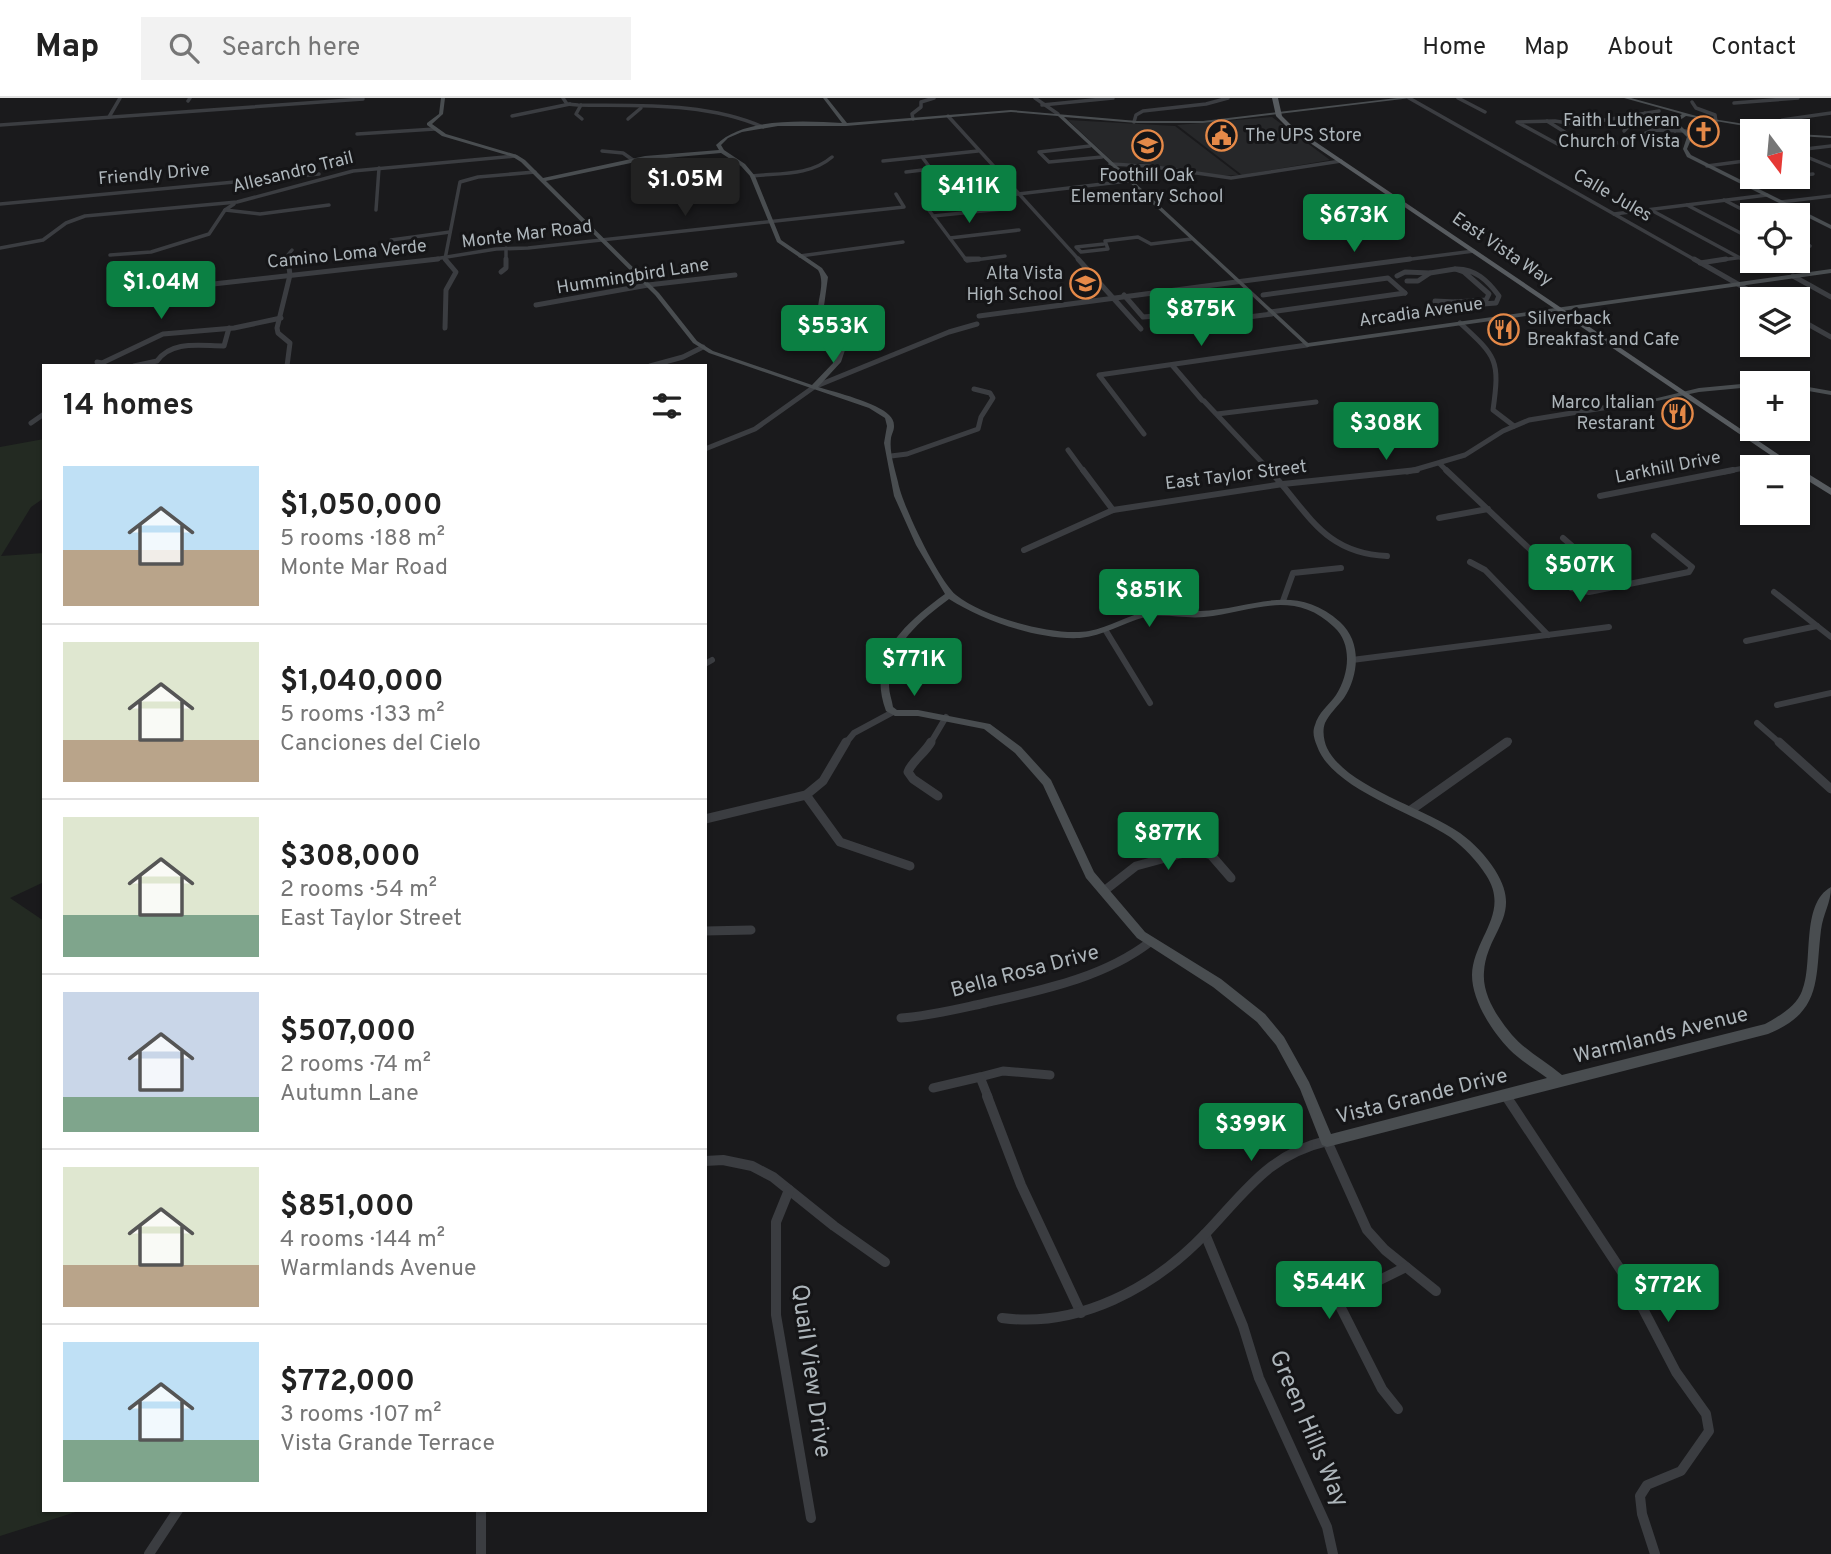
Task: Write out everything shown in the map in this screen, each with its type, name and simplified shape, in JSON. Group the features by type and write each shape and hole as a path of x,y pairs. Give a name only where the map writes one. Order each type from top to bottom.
{"main road":[{"path":"1275,98 1277,112"},
{"name":"East Vista Way","path":"1277,112 1291,128 1776,455"},
{"name":"East Vista Way","path":"1810,479 1831,492"}],"street":[{"path":"109,117 120,98"},
{"path":"240,107 245,98"},
{"path":"0,125 376,98"},
{"path":"443,98 441,114 429,123 435,129 444,135 515,156 535,172 648,285 695,342 883,413 890,422 887,444 897,495 944,591 970,610 1035,628 1076,635 1106,631 1152,614 1203,614 1260,601 1283,601 1312,608 1337,623 1349,639 1352,660 1609,627"},
{"path":"563,98 570,104"},
{"path":"825,98 846,125"},
{"path":"913,119 912,114 921,107 921,102 934,98"},
{"path":"1035,98 1060,117 1307,345"},
{"path":"1042,105 1114,98"},
{"path":"1134,122 1136,115 1144,110 1195,106 1228,98"},
{"path":"707,448 755,429 814,387 838,362 847,335 822,320 820,313 825,277 820,269 779,241 752,176 743,165 722,151 718,145 720,141 762,127 802,122 846,125 1011,111 1134,122 1203,122 1409,98"},
{"name":"Calle Jules","path":"1409,98 1742,287"},
{"path":"1458,98 1485,112"},
{"path":"1619,98 1659,111 1740,126"},
{"path":"1626,98 1682,115 1740,127"},
{"path":"1734,103 1798,98"},
{"path":"1692,102 1696,108 1715,115 1716,121"},
{"path":"512,116 570,104 715,113 743,118 762,127"},
{"path":"581,105 576,114 582,119"},
{"path":"628,119 642,108"},
{"path":"1659,111 1578,127 1547,121 1517,122 1563,147 1632,141 1648,131 1686,131"},
{"path":"1645,113 1667,123 1675,131"},
{"path":"1789,119 1831,113"},
{"path":"1682,115 1674,122 1686,131 1690,139 1685,152 1740,182"},
{"path":"948,116 1141,329"},
{"path":"1624,131 1632,123 1626,118"},
{"path":"1547,121 1571,136 1603,137"},
{"path":"357,134 435,129"},
{"path":"1810,134 1831,136"},
{"path":"1090,146 1039,152 1049,162 1102,157"},
{"path":"1810,150 1831,146"},
{"path":"603,151 620,152 634,160"},
{"path":"543,180 634,160 722,151"},
{"path":"883,161 978,151"},
{"path":"411,165 412,156"},
{"name":"Allesandro Trail","path":"0,248 43,240 66,223 85,216 237,202 353,171 515,156"},
{"path":"752,176 806,170 826,164 832,157"},
{"path":"906,172 931,169 922,157"},
{"path":"1810,158 1831,167"},
{"path":"1110,164 1147,166 1231,178 1341,161"},
{"path":"1707,166 1740,162"},
{"path":"376,210 379,168"},
{"name":"Friendly Drive","path":"0,204 353,171"},
{"path":"445,328 446,290 456,272 445,259 460,182 478,177 535,172"},
{"path":"1005,256 967,261 925,205 1128,181"},
{"path":"1755,189 1831,227"},
{"name":"Monte Mar Road","path":"445,259 506,248 904,207 896,194"},
{"path":"1614,214 1767,195"},
{"path":"1781,202 1831,196"},
{"path":"1724,200 1740,208"},
{"path":"110,255 152,252 209,234 225,209 237,202"},
{"path":"225,209 230,213 248,214 329,205"},
{"path":"1687,205 1740,233"},
{"path":"933,216 1002,209"},
{"path":"1651,210 1740,258"},
{"path":"950,238 1019,230"},
{"path":"391,240 450,232"},
{"path":"1104,243 1108,249 1081,252 1076,247 1138,237 1151,244 1191,239"},
{"path":"800,256 903,242"},
{"path":"501,272 506,268 506,248"},
{"path":"287,364 290,343 278,333 290,275 286,256 292,250"},
{"path":"979,316 1474,251"},
{"path":"1417,258 1434,272"},
{"path":"1700,263 1740,258"},
{"name":"Camino Loma Verde","path":"168,289 445,259"},
{"path":"1435,301 1484,301 1489,294 1464,272 1455,269"},
{"path":"1398,276 1405,272 1455,269 1471,271 1499,296 1495,303 1469,307 1457,306 1455,302"},
{"name":"Arcadia Avenue","path":"1144,434 1100,375 1831,271"},
{"path":"1407,281 1419,281 1434,272"},
{"name":"Hummingbird Lane","path":"536,305 648,285 735,275"},
{"path":"1793,276 1831,297"},
{"path":"1263,278 1279,293"},
{"path":"1201,323 1405,293 1388,278 1263,295"},
{"path":"1124,296 1143,317 1179,314 1159,291"},
{"path":"97,362 102,363 163,334 229,328 281,318"},
{"path":"1460,323 1493,360 1499,378 1493,410 1500,418 1514,426"},
{"path":"814,387 949,331 977,324"},
{"path":"1810,325 1831,337"},
{"path":"222,356 229,328"},
{"path":"143,364 157,361 165,350 175,347 224,346"},
{"path":"657,364 683,357 703,347"},
{"path":"1172,365 1283,484 1316,528 1362,555 1387,556"},
{"name":"East Taylor Street","path":"1024,550 1113,510 1283,484 1384,475 1440,464 1465,455 1514,426 1684,393 1740,386"},
{"path":"891,456 907,454 978,429 981,417 993,398 990,393 974,389"},
{"path":"1810,389 1831,393"},
{"path":"1217,414 1316,402"},
{"path":"31,424 42,416"},
{"path":"1068,450 1113,510"},
{"path":"1440,464 1571,588 1589,592 1689,572 1692,567 1654,536"},
{"name":"Larkhill Drive","path":"1600,496 1740,468"},
{"path":"1439,518 1488,509"},
{"path":"1563,538 1618,586"},
{"path":"1470,562 1485,570 1548,635"},
{"path":"1283,601 1293,573 1341,568"},
{"path":"1774,592 1831,636"},
{"path":"707,819 806,795 824,781 839,751 854,733 893,712 889,709 884,688 891,654 914,621 949,595"},
{"path":"1746,641 1817,626"},
{"path":"1106,631 1150,703"},
{"name":"Warmlands Avenue","path":"1352,660 1342,693 1319,723 1317,735 1325,755 1344,775 1411,810 1466,844 1494,878 1499,887 1500,916 1478,971 1479,985 1491,1016 1508,1039 1529,1059 1560,1081 1768,1029 1793,1013 1808,992 1819,908 1831,892"},
{"path":"1777,705 1831,693"},
{"name":"Vista Grande Drive","path":"893,712 987,726 1005,738 1047,783 1090,875 1150,942 1217,983 1261,1018 1280,1041 1306,1086 1327,1141 1560,1081"},
{"path":"938,796 912,779 908,772 910,766 924,755 946,718"},
{"path":"1757,723 1831,789"},
{"path":"1411,810 1509,741"},
{"path":"806,795 840,842 911,866"},
{"path":"1104,891 1136,866 1195,850 1211,855 1231,878"},
{"path":"707,931 751,930"},
{"name":"Bella Rosa Drive","path":"901,1018 946,1011 1112,968 1143,950 1150,942"},
{"path":"933,1088 1003,1071 1050,1075"},
{"path":"980,1077 1021,1185 1081,1313"},
{"path":"1506,1096 1597,1231 1630,1284 1676,1371 1706,1414 1709,1431 1681,1471 1647,1485 1640,1496 1642,1514 1655,1554"},
{"path":"1002,1318 1019,1322 1057,1320 1097,1307 1155,1276 1189,1250 1231,1203 1271,1166 1300,1146 1327,1141 1367,1230 1385,1250 1436,1292"},
{"path":"707,1161 723,1160 752,1166 789,1190 885,1262"},
{"name":"Quail View Drive","path":"789,1190 776,1222 776,1315 811,1518"},
{"name":"Green Hills Way","path":"1205,1234 1243,1326 1259,1378 1327,1527 1333,1554"},
{"path":"1398,1409 1382,1389 1340,1306 1342,1298 1406,1267"},
{"path":"149,1554 177,1512"},
{"path":"481,1512 481,1554"}],"shaded area":[{"path":"1272,117 1330,160 1242,175 1177,125"},
{"name":"Foothill Oak Elementary School","path":"1068,120 1175,126 1239,175 1216,176 1139,163 1114,163"},
{"path":"42,439 42,499 31,507 1,556 42,553 42,883 10,898 42,920 42,1512 76,1512 0,1536 0,447"}],"place":[{"name":"Faith Lutheran Church of Vista","path":"1703,131"},
{"name":"The UPS Store","path":"1222,136"},
{"name":"Foothill Oak Elementary School","path":"1147,145"},
{"name":"Alta Vista High School","path":"1086,284"},
{"name":"Silverback Breakfast and Cafe","path":"1504,329"},
{"name":"Marco Italian Restarant","path":"1678,413"}]}
